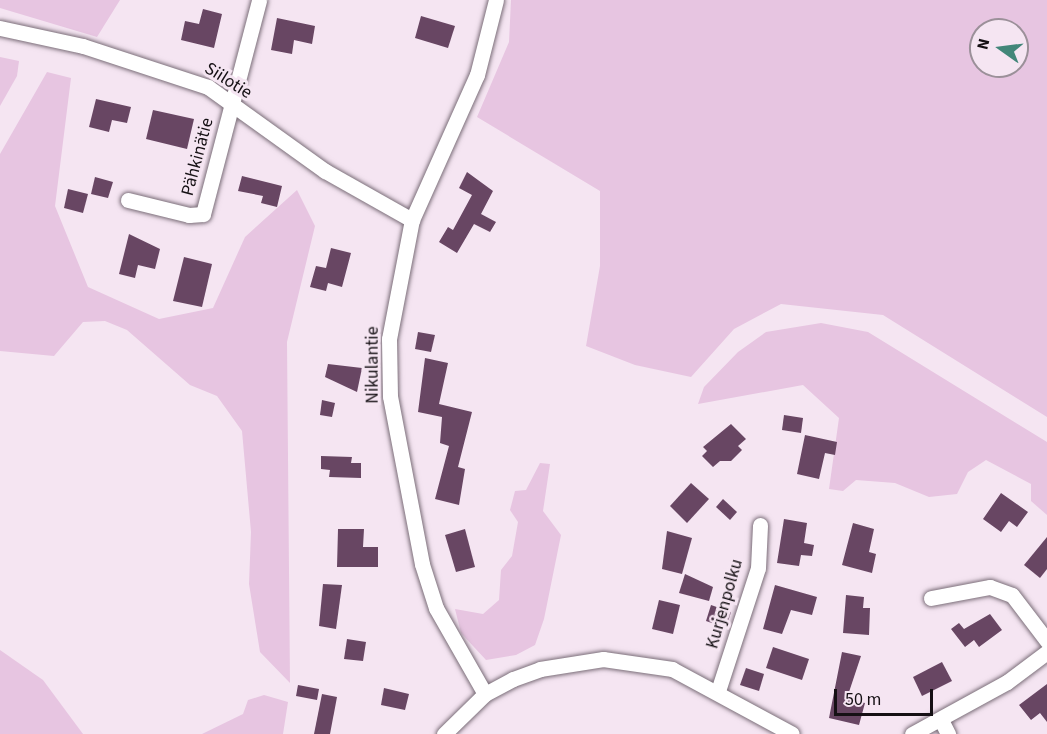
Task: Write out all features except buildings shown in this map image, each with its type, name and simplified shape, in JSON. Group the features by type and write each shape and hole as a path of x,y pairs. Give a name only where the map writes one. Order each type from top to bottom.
{"street":[{"path":"232,105 259,0"},
{"name":"Nikulantie","path":"485,694 436,608 422,564 396,435 389,339 412,220 477,75 496,0"},
{"name":"Siilotie","path":"0,28 164,70 208,87 325,171 412,220"},
{"name":"Pähkinätie","path":"128,200 189,215 203,214 232,105"},
{"name":"Kurjenpolku","path":"718,692 758,568 760,525"},
{"path":"931,598 990,588 1012,596 1047,641"},
{"path":"912,734 944,727 1047,652"},
{"path":"444,734 485,694 540,669 603,659 672,669 792,734"}],"shaded area":[{"path":"0,0 120,0 97,37 0,8"},
{"path":"511,0 1047,0 1047,417 883,315 781,304 734,329 691,377 635,365 586,346 600,266 600,191 477,117 509,42"},
{"path":"0,57 19,61 17,76 0,106"},
{"path":"47,72 71,78 55,206 88,287 159,319 213,308 245,237 297,190 315,226 287,342 290,683 260,652 249,584 251,532 242,431 217,396 190,385 127,330 105,321 83,322 54,356 0,351 0,154"},
{"path":"821,323 868,332 1047,442 1047,515 1031,501 1031,484 986,460 968,472 957,494 929,497 895,483 856,480 843,491 829,489 839,418 803,385 698,404 704,387 738,352 766,332"},
{"path":"540,463 550,464 543,511 561,535 544,619 535,645 516,655 486,660 461,633 455,609 483,614 499,600 501,570 512,556 518,522 510,510 515,491 526,490"},
{"path":"0,650 43,680 83,734 0,734"},
{"path":"264,695 288,702 283,734 202,734 243,714 248,700"}]}
